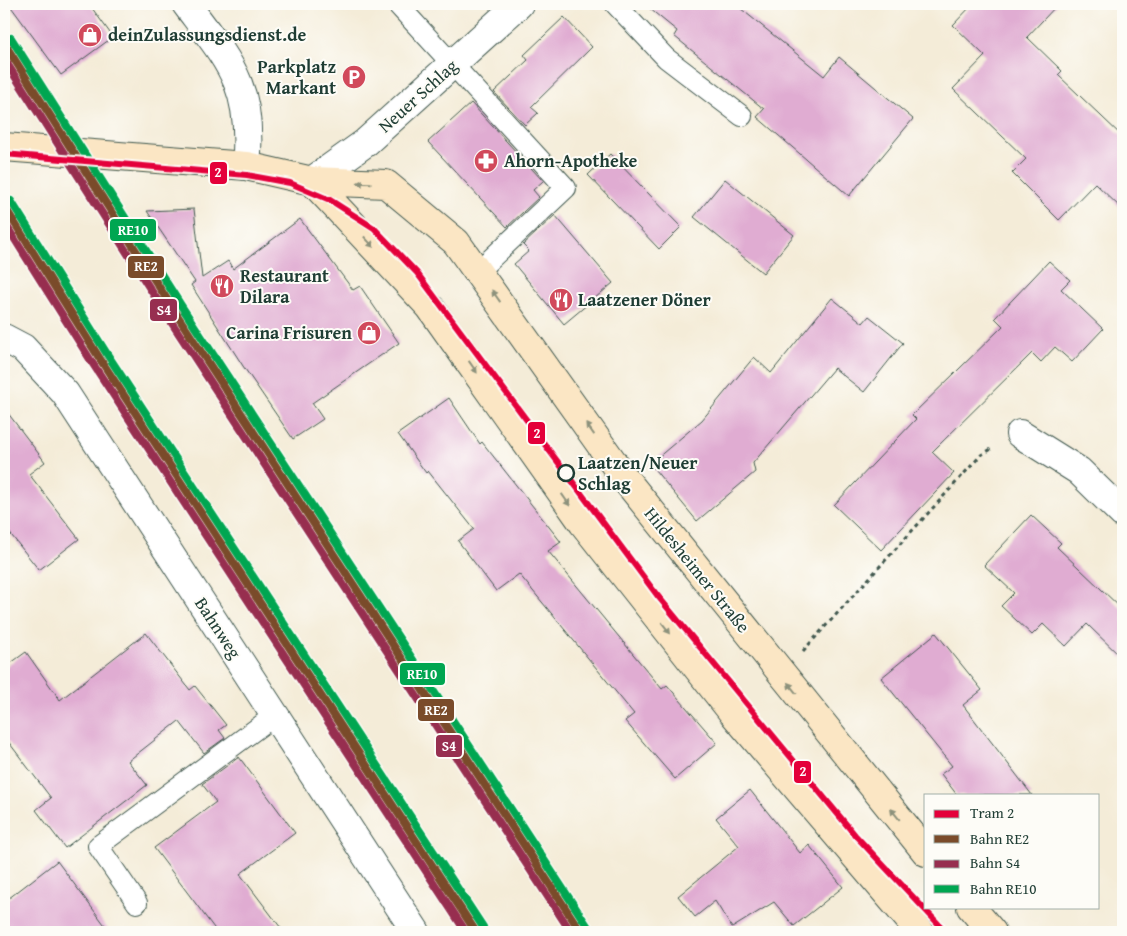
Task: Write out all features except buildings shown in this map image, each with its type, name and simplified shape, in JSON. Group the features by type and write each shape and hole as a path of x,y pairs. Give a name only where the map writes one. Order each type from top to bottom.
{"street":[{"path":"186,4 228,60 243,92 247,117 246,166"},
{"name":"Neuer Schlag","path":"312,181 365,143 519,4"},
{"name":"Hildesheimer Straße","path":"4,147 246,166 312,181 386,184 456,242 625,479 781,675 924,850"},
{"path":"312,181 430,307 589,530 734,713 920,932"},
{"name":"Bahnweg","path":"4,338 23,348 66,393 416,932"},
{"path":"1020,434 1079,470 1123,514"},
{"path":"972,908 992,932"}],"lane":[{"path":"397,4 566,188 478,271"},
{"path":"615,4 666,58 742,116"},
{"path":"136,903 98,846 275,715"}],"path":[{"path":"781,675 981,455 1020,434"}],"tram line":[{"name":"2","path":"4,154 247,175 290,183 330,200 374,228 417,273 657,595 855,835 946,932"}],"rail line":[{"name":"RE10","path":"11,38 182,307 588,927"},
{"name":"RE2","path":"4,43 175,312 581,932"},
{"name":"S4","path":"4,59 168,317 571,932"},
{"name":"RE10","path":"11,201 107,354 483,927"},
{"name":"RE2","path":"4,206 100,359 476,932"},
{"name":"S4","path":"4,222 93,364 466,932"}],"place":[{"name":"deinZulassungsdienst.de","path":"90,35"},
{"name":"Parkplatz Markant","path":"354,77"},
{"name":"Ahorn-Apotheke","path":"486,161"},
{"name":"Restaurant Dilara","path":"222,286"},
{"name":"Laatzener Döner","path":"561,300"},
{"name":"Carina Frisuren","path":"369,333"},
{"name":"Laatzen/Neuer Schlag","path":"566,473"}]}
